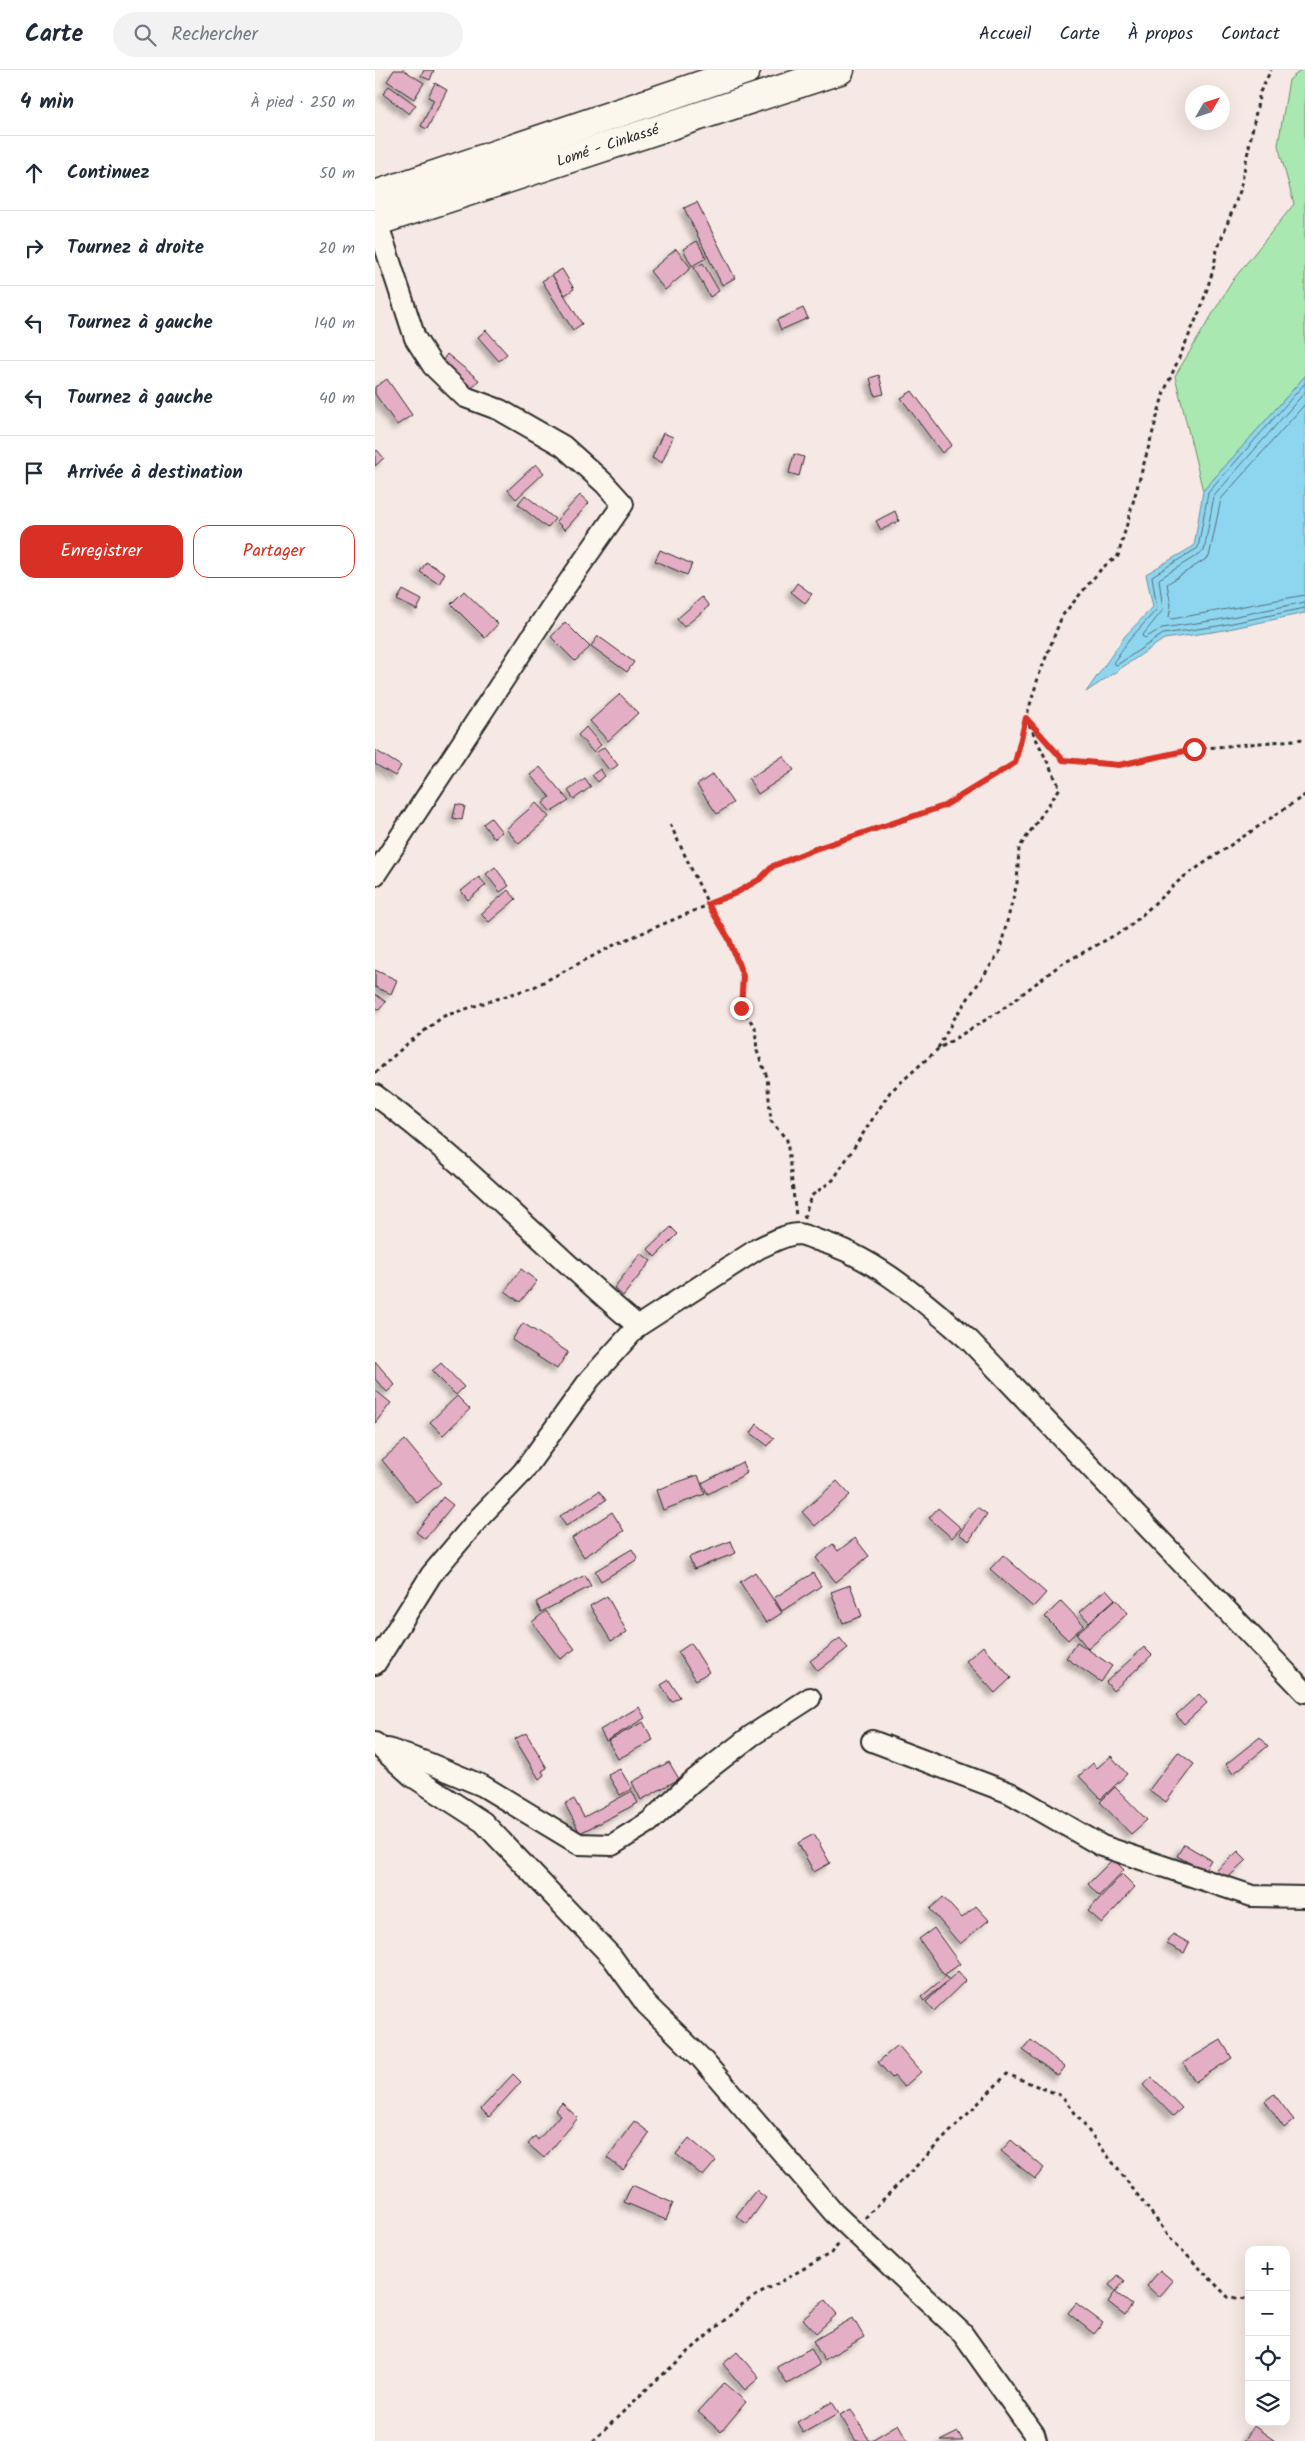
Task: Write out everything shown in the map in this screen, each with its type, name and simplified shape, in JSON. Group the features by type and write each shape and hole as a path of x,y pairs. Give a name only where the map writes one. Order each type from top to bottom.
{"highway":[{"name":"Lomé - Cinkassé","path":"376,213 746,70"},
{"name":"Lomé - Cinkassé","path":"376,213 840,70"}],"street":[{"path":"375,875 553,606 623,504 605,483 563,446 500,410 465,397 433,366 415,338 376,213"},
{"path":"375,1094 481,1182 540,1240 638,1326"},
{"path":"375,1664 431,1575 479,1518 523,1472 590,1380 638,1326 759,1248 779,1238 799,1234 831,1244 868,1264 914,1293 970,1341 1305,1692"},
{"path":"377,1745 428,1762 483,1786 579,1844 612,1844 649,1822 693,1781 751,1736 810,1698"},
{"path":"872,1741 1010,1792 1102,1846 1252,1896 1305,1898"},
{"path":"377,1745 412,1776 483,1822 612,1958 647,2004 701,2058 834,2213 962,2333 1034,2434 1036,2441"}],"path":[{"path":"375,1073 407,1044 445,1016 534,987 614,945 736,893 760,879 773,866 815,849 944,806 1015,763 1039,675 1062,616 1102,568 1118,556 1163,392 1201,308 1217,250 1240,191 1260,92 1271,70"},
{"path":"1026,718 1063,760 1119,765 1194,749 1305,739"},
{"path":"938,1049 954,1019 999,953 1017,883 1019,848 1060,788 1026,718"},
{"path":"799,1234 811,1196 833,1180 890,1092 938,1049 1000,1011 1060,965 1128,928 1182,878 1305,795"},
{"path":"670,824 708,904 729,939 743,976 741,1008 755,1026 757,1051 767,1077 771,1121 787,1140 799,1234"},
{"path":"858,2225 1007,2074 1062,2096 1172,2240 1228,2297 1245,2299"},
{"path":"593,2441 651,2385 745,2302 831,2253 845,2239"}],"green space":[{"path":"1301,70 1305,70 1305,376 1203,491 1175,376 1233,280 1294,204 1278,145 1289,80"}],"water":[{"path":"1305,376 1305,613 1219,631 1164,639 1086,692 1125,636 1153,607 1146,574 1194,546 1203,491"}],"building":[{"path":"394,70 404,70 424,83 414,99 387,81"},
{"path":"424,70 434,70 430,80 421,76"},
{"path":"435,83 447,90 427,129 421,126 434,100 428,97"},
{"path":"389,86 416,105 409,114 383,94"},
{"path":"697,202 735,278 722,285 684,208"},
{"path":"697,241 706,258 692,266 683,249"},
{"path":"676,249 691,268 665,290 650,271"},
{"path":"703,263 719,291 710,297 694,268"},
{"path":"562,269 574,289 565,295 552,275"},
{"path":"552,275 582,324 573,330 542,281"},
{"path":"803,308 808,318 781,330 777,320"},
{"path":"486,330 507,354 499,361 478,337"},
{"path":"447,354 479,380 471,389 440,364"},
{"path":"879,375 884,394 875,396 870,378"},
{"path":"387,379 412,415 397,425 375,394 375,387"},
{"path":"912,391 952,445 942,453 901,398"},
{"path":"663,433 673,437 662,463 652,458"},
{"path":"377,450 384,458 375,466 375,452"},
{"path":"794,454 804,457 799,476 789,473"},
{"path":"536,464 544,473 516,499 508,490"},
{"path":"525,495 555,519 547,528 518,504"},
{"path":"580,495 589,503 565,530 556,521"},
{"path":"895,511 899,521 881,530 876,521"},
{"path":"660,550 692,564 687,575 655,561"},
{"path":"426,562 445,573 439,584 420,572"},
{"path":"797,583 812,594 805,603 791,592"},
{"path":"403,590 422,600 417,610 397,600"},
{"path":"464,591 498,624 485,638 451,604"},
{"path":"702,597 709,606 684,627 677,619"},
{"path":"565,622 590,647 575,661 551,637"},
{"path":"598,636 634,662 627,672 591,646"},
{"path":"620,694 638,713 608,741 590,721"},
{"path":"586,727 601,745 593,752 578,735"},
{"path":"604,747 618,765 610,771 596,753"},
{"path":"375,750 401,766 395,776 375,764"},
{"path":"783,756 794,770 758,794 749,779"},
{"path":"540,767 569,801 551,812 543,803 550,797 530,775"},
{"path":"600,769 605,776 598,782 592,775"},
{"path":"713,774 733,803 717,814 697,785"},
{"path":"585,778 591,787 574,799 568,791"},
{"path":"536,803 549,817 519,844 506,829"},
{"path":"456,804 465,806 462,820 453,818"},
{"path":"491,818 502,832 494,838 483,824"},
{"path":"495,867 509,886 500,892 486,874"},
{"path":"479,877 486,885 468,900 461,891"},
{"path":"508,890 516,899 489,922 481,914"},
{"path":"375,970 397,980 391,994 375,987"},
{"path":"375,994 386,1002 379,1010 375,1007"},
{"path":"671,1227 678,1234 655,1257 648,1249"},
{"path":"641,1253 651,1261 623,1296 614,1288"},
{"path":"521,1269 537,1281 520,1302 505,1291"},
{"path":"523,1323 568,1352 557,1369 512,1340"},
{"path":"375,1361 395,1385 387,1392 375,1379"},
{"path":"441,1363 464,1387 456,1395 432,1371"},
{"path":"375,1390 391,1403 375,1423"},
{"path":"457,1396 470,1409 443,1435 430,1422"},
{"path":"757,1424 774,1438 768,1446 751,1433"},
{"path":"405,1440 441,1483 417,1503 382,1460"},
{"path":"742,1462 747,1473 708,1494 702,1483"},
{"path":"698,1475 705,1494 663,1510 656,1490"},
{"path":"837,1481 850,1495 815,1526 802,1512"},
{"path":"599,1491 606,1500 566,1526 560,1516"},
{"path":"443,1497 453,1505 425,1539 416,1532"},
{"path":"977,1507 987,1514 969,1541 959,1534"},
{"path":"938,1508 961,1528 952,1538 929,1518"},
{"path":"612,1512 624,1531 584,1557 572,1538"},
{"path":"855,1538 869,1556 836,1582 816,1558 833,1544 838,1551"},
{"path":"731,1541 736,1553 694,1569 689,1557"},
{"path":"632,1549 638,1559 601,1581 595,1571"},
{"path":"1003,1555 1046,1593 1033,1607 990,1569"},
{"path":"755,1572 782,1613 766,1623 740,1582"},
{"path":"813,1573 821,1586 782,1611 774,1598"},
{"path":"585,1575 591,1586 541,1612 536,1602"},
{"path":"850,1585 862,1616 843,1623 831,1592"},
{"path":"1106,1589 1115,1599 1089,1622 1080,1612"},
{"path":"607,1596 627,1632 611,1641 590,1606"},
{"path":"1116,1599 1128,1613 1088,1649 1076,1634"},
{"path":"1061,1601 1084,1625 1068,1640 1045,1617"},
{"path":"546,1611 575,1649 560,1659 532,1622"},
{"path":"840,1638 848,1648 818,1671 810,1661"},
{"path":"1077,1642 1112,1666 1101,1682 1066,1658"},
{"path":"691,1643 709,1672 696,1680 678,1652"},
{"path":"983,1646 1011,1678 995,1693 966,1661"},
{"path":"1144,1647 1152,1655 1113,1691 1106,1682"},
{"path":"669,1680 680,1697 672,1702 661,1685"},
{"path":"1199,1694 1207,1703 1184,1724 1176,1715"},
{"path":"639,1707 645,1718 606,1741 600,1730"},
{"path":"643,1722 653,1740 618,1759 608,1741"},
{"path":"526,1733 547,1768 542,1771 544,1775 539,1779 515,1739"},
{"path":"1260,1737 1268,1746 1233,1774 1226,1764"},
{"path":"1178,1752 1194,1764 1166,1802 1149,1790"},
{"path":"1111,1756 1127,1774 1101,1799 1079,1776 1093,1763 1097,1768"},
{"path":"669,1762 679,1779 641,1800 632,1782"},
{"path":"620,1769 632,1789 620,1795 608,1775"},
{"path":"1115,1787 1147,1820 1131,1834 1100,1802"},
{"path":"632,1791 638,1803 580,1833 565,1804 574,1799 584,1817"},
{"path":"814,1834 830,1863 814,1872 798,1843"},
{"path":"1184,1844 1211,1860 1204,1871 1177,1856"},
{"path":"1238,1851 1247,1860 1224,1881 1215,1872"},
{"path":"1113,1859 1124,1870 1099,1896 1088,1884"},
{"path":"1122,1874 1135,1887 1102,1923 1088,1911"},
{"path":"943,1897 962,1918 976,1906 989,1920 960,1944 930,1909"},
{"path":"934,1928 960,1964 944,1975 919,1939"},
{"path":"1173,1934 1189,1943 1184,1953 1167,1944"},
{"path":"958,1971 966,1980 934,2011 926,2002"},
{"path":"946,1976 949,1980 924,2001 921,1997"},
{"path":"1031,2040 1065,2067 1058,2076 1023,2050"},
{"path":"1221,2040 1232,2058 1195,2082 1183,2063"},
{"path":"898,2045 921,2072 904,2087 894,2076 892,2078 878,2062"},
{"path":"513,2074 521,2082 489,2117 481,2109"},
{"path":"1152,2077 1182,2108 1173,2116 1143,2085"},
{"path":"1274,2094 1294,2120 1284,2128 1265,2101"},
{"path":"562,2103 578,2118 544,2158 528,2144 535,2136 538,2140 560,2115 555,2111"},
{"path":"634,2121 650,2133 623,2170 607,2158"},
{"path":"689,2138 716,2161 703,2176 676,2154"},
{"path":"1011,2140 1044,2168 1035,2179 1001,2151"},
{"path":"632,2185 673,2203 666,2220 624,2202"},
{"path":"756,2190 766,2198 747,2224 736,2216"},
{"path":"1160,2270 1173,2281 1159,2297 1147,2286"},
{"path":"1118,2275 1125,2281 1116,2291 1109,2285"},
{"path":"1115,2292 1132,2305 1125,2315 1108,2302"},
{"path":"825,2300 837,2314 816,2333 803,2319"},
{"path":"1076,2303 1103,2323 1094,2334 1068,2313"},
{"path":"853,2318 864,2337 824,2360 813,2341"},
{"path":"811,2348 820,2365 787,2384 777,2367"},
{"path":"737,2352 759,2378 745,2390 723,2364"},
{"path":"724,2383 746,2402 721,2432 698,2412"},
{"path":"832,2402 839,2413 803,2433 797,2422"},
{"path":"851,2409 869,2440 856,2441 840,2415"},
{"path":"898,2424 908,2441 870,2441"},
{"path":"1254,2426 1275,2441 1244,2441"},
{"path":"958,2432 963,2441 940,2441"}],"route":[{"path":"741,1008 743,976 729,939 708,904 736,893 760,879 773,866 815,849 944,806 1015,763 1026,718 1063,760 1119,765 1194,749"}]}
